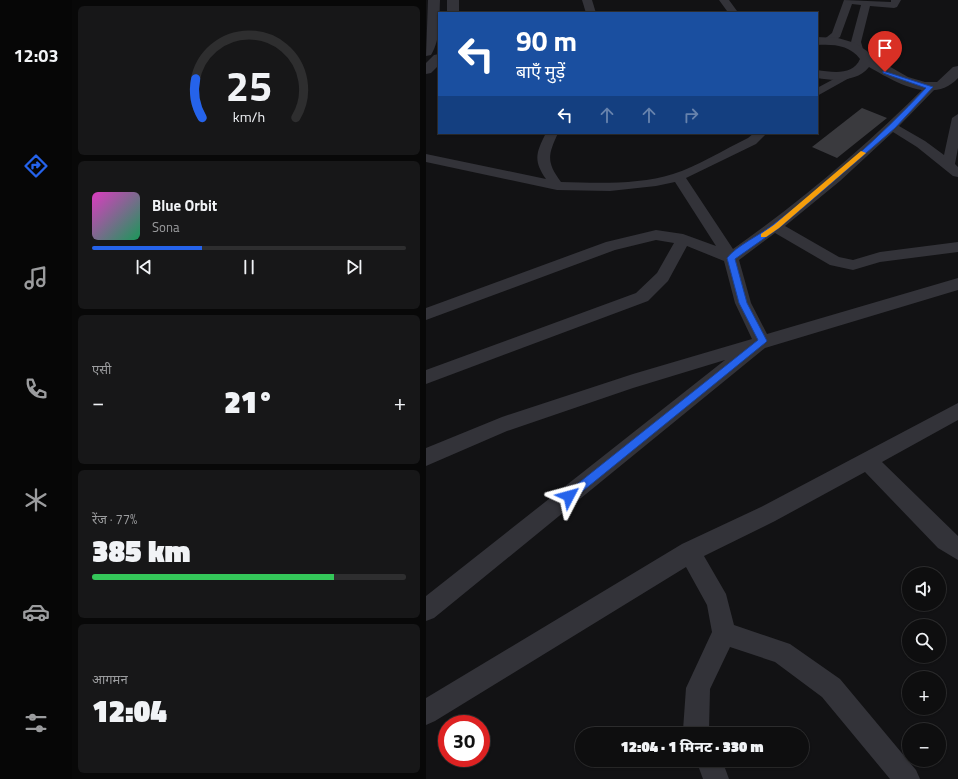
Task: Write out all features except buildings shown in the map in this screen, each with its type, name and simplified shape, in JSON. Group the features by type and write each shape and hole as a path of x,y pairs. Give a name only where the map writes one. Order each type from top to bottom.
{"street":[{"path":"433,43 434,0"},
{"path":"452,12 453,0"},
{"path":"587,0 591,12"},
{"path":"724,0 729,4 732,12"},
{"path":"822,41 836,35 849,1 894,5 896,0"},
{"path":"818,92 865,66 862,54 856,42 863,2"},
{"path":"822,41 838,42 862,54 885,72 921,86 931,87 943,84 958,70"},
{"path":"426,70 438,59"},
{"path":"818,74 833,76 852,73 885,72"},
{"path":"731,258 776,227 893,127 931,87"},
{"path":"948,165 955,143 958,118"},
{"path":"893,127 921,144 958,174"},
{"path":"552,134 544,149 542,161 557,186"},
{"path":"426,158 557,186 610,187 656,182 678,177 752,141 760,134"},
{"path":"678,177 731,258 743,303 762,341"},
{"path":"776,227 835,261 847,264 853,264 880,257 958,247"},
{"path":"426,314 611,246 656,235 683,239 701,248 731,258"},
{"path":"426,377 642,297 657,285 669,271 683,239"},
{"path":"426,457 502,424 633,381 762,341 958,284"},
{"path":"426,610 762,341"},
{"path":"426,712 690,552 768,514 958,411"},
{"path":"867,460 946,540 958,549"},
{"path":"690,552 718,602 724,633 698,688 696,727"},
{"path":"724,633 782,652 831,688 907,779"},
{"path":"711,767 716,779"}],"slow traffic":[{"path":"763,235 776,227 863,153"}],"route":[{"path":"569,496 762,341 743,303 731,258 776,227 826,185 893,127 931,87 921,86 885,72"}]}
